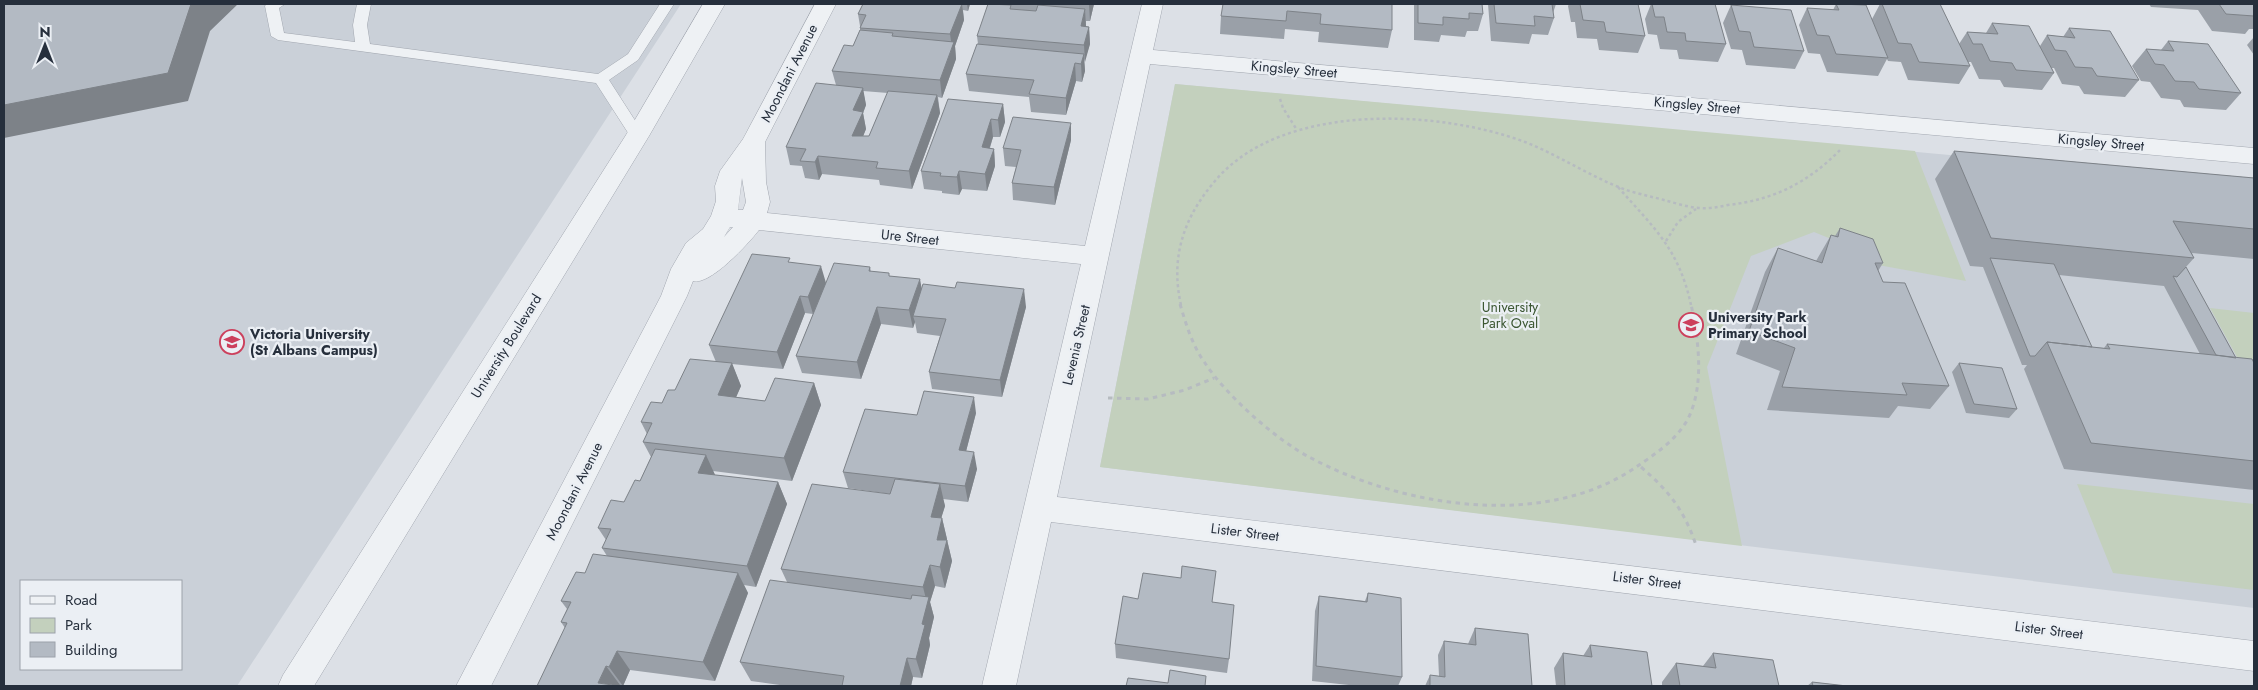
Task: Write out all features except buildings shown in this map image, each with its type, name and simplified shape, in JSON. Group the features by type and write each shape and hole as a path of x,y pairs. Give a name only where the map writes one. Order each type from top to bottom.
{"street":[{"name":"University Boulevard","path":"295,686 636,136 714,4"},
{"name":"Moondani Avenue","path":"473,686 674,296 684,269 695,250 712,235 723,217 728,201 727,186 732,171 754,142 825,4"},
{"name":"Levenia Street","path":"998,686 1040,508 1152,4"},
{"name":"Kingsley Street","path":"1140,56 2254,156"},
{"name":"Moondani Avenue","path":"674,296 707,263 739,238 752,220 758,202 754,182 754,142"},
{"name":"Ure Street","path":"723,217 1096,256"},
{"name":"Lister Street","path":"1040,508 2254,656"}],"lane":[{"path":"278,4 272,6 278,36 601,79 633,57 667,4"},
{"path":"363,47 360,25 364,4"},
{"path":"601,79 636,136"}],"path":[{"path":"1278,91 1283,108 1297,130"},
{"path":"1618,188 1666,241 1682,273 1692,308 1698,373 1694,408 1681,430 1641,467 1598,488 1556,500 1505,506 1455,504 1409,495 1352,477 1313,460 1280,439 1214,378 1192,344 1179,304 1177,262 1182,228 1199,198 1223,170 1253,149 1297,130 1338,122 1381,118 1419,119 1469,126 1523,141 1618,188 1697,208 1745,204 1775,197 1802,184 1825,167 1847,143"},
{"path":"1666,241 1670,232 1683,217 1697,208"},
{"path":"1108,398 1148,399 1186,390 1214,378"},
{"path":"1641,467 1669,491 1682,510 1696,545"}],"shaded area":[{"name":"Victoria University (St Albans Campus)","path":"4,4 681,4 237,686 4,686"},
{"name":"University Park Primary School","path":"1175,84 2254,183 2254,608 1100,467"}],"green space":[{"name":"University Park Oval","path":"1175,84 1915,151 1966,281 1878,265 1868,254 1814,232 1751,256 1707,367 1742,546 1100,467"},
{"path":"2210,308 2254,313 2254,378 2248,377"},
{"path":"2077,484 2254,504 2254,590 2113,573"}],"place":[{"name":"University Park Primary School","path":"1691,325"},
{"name":"Victoria University (St Albans Campus)","path":"232,342"}]}
